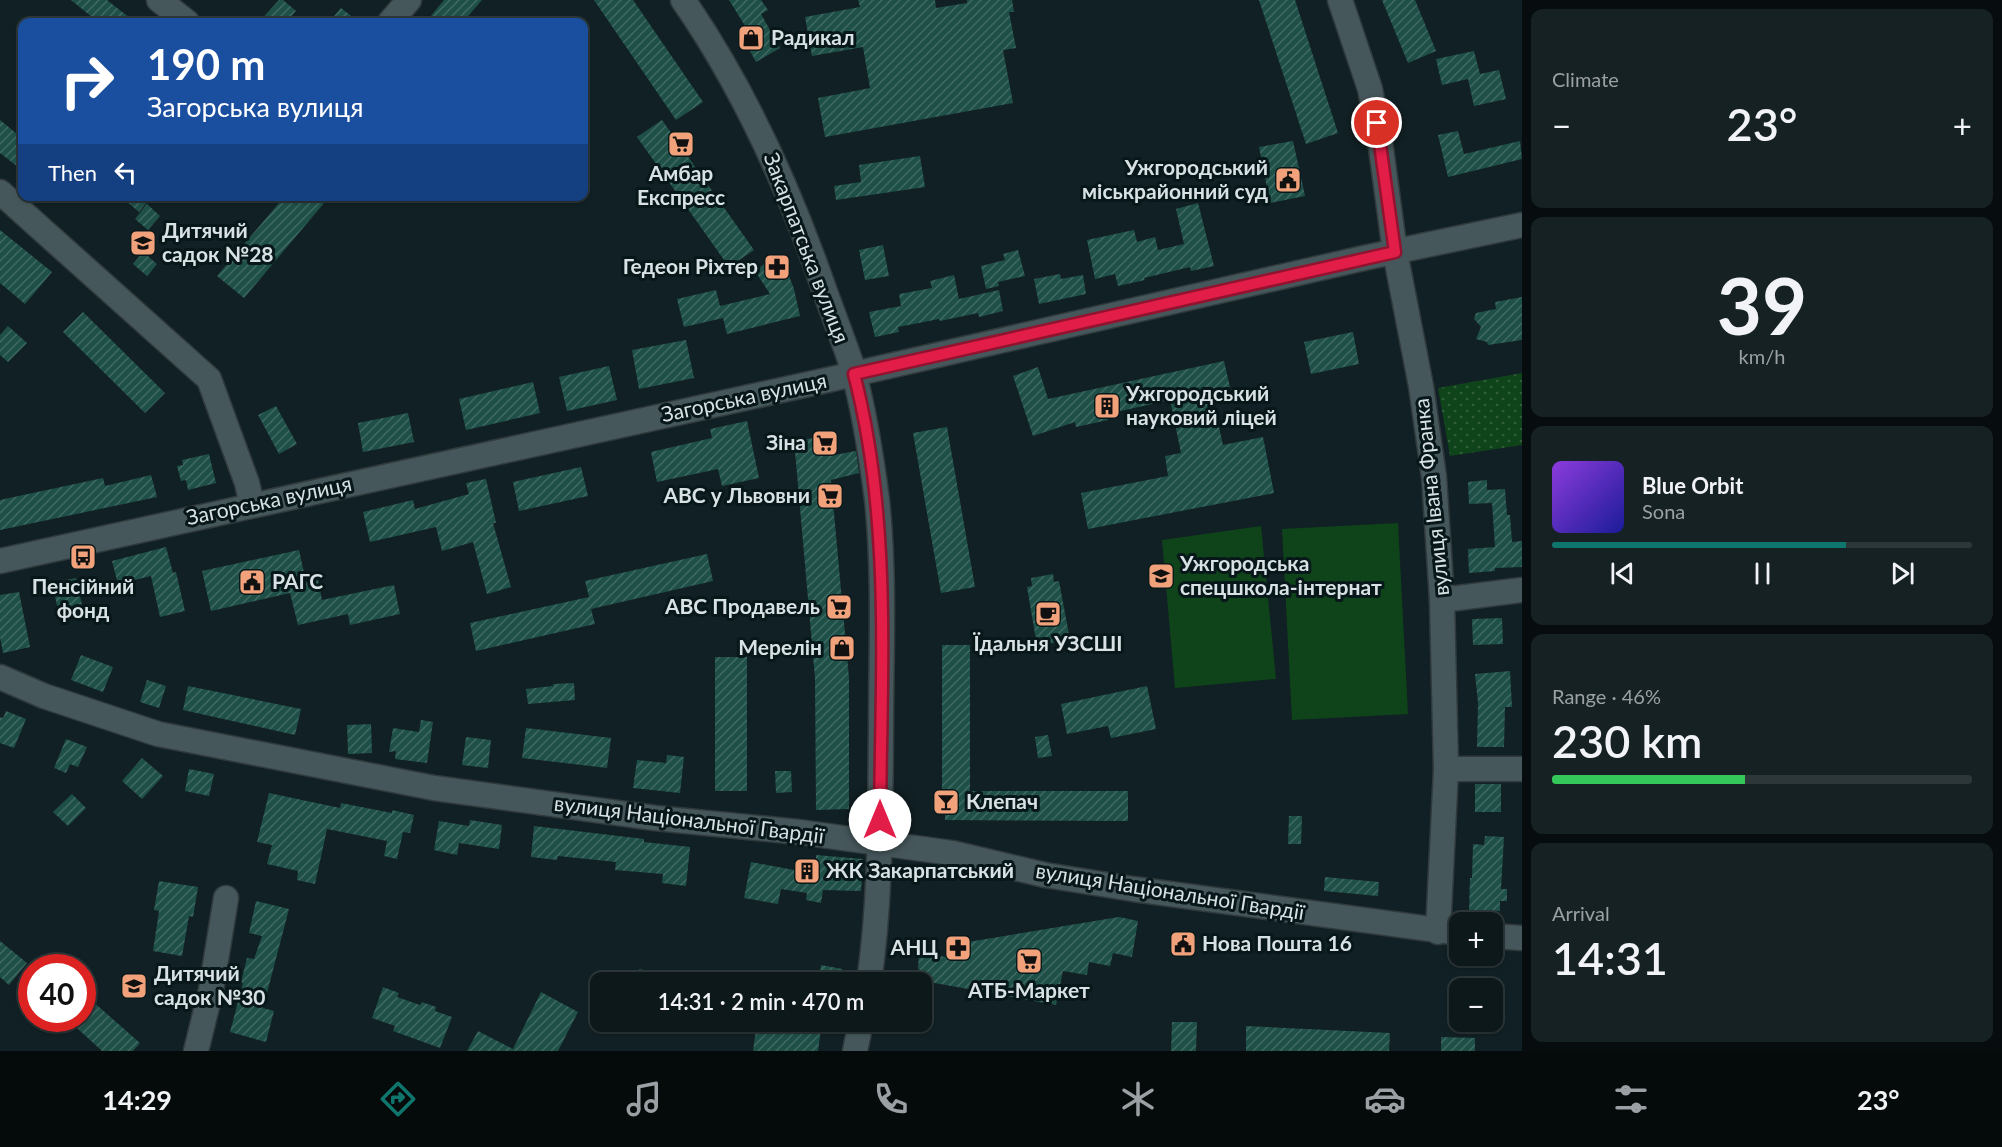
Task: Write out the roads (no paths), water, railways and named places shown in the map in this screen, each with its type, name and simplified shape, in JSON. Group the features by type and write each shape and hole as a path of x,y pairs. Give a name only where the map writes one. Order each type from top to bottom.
{"street":[{"path":"393,18 409,0"},
{"name":"Закарпатська вулиця","path":"683,0 724,65 772,158 807,239 854,374 861,404 875,491 881,568 880,843 875,938 870,972"},
{"name":"вулиця Івана Франка","path":"1340,0 1370,89 1380,141 1395,252 1421,386 1434,477 1442,600 1449,933"},
{"path":"13,198 209,379 247,483 252,505"},
{"name":"Загорська вулиця","path":"0,561 1522,225"},
{"path":"1442,600 1522,590"},
{"name":"вулиця Національної Гвардії","path":"0,677 44,696 158,734 434,788 655,818 799,832 952,853 1045,875 1449,933"},
{"path":"1446,769 1522,769"},
{"path":"196,1051 211,990 226,898"},
{"path":"1503,937 1522,938"},
{"path":"855,1051 859,1032"}],"place":[{"name":"Радикал","path":"751,38"},
{"name":"Амбар Експресс","path":"681,144"},
{"name":"Ужгородський міськрайонний суд","path":"1288,180"},
{"name":"Дитячий садок №28","path":"143,243"},
{"name":"Гедеон Ріхтер","path":"777,267"},
{"name":"Ужгородський науковий ліцей","path":"1107,406"},
{"name":"Зіна","path":"825,443"},
{"name":"ABC у Львовни","path":"830,496"},
{"name":"Пенсійний фонд","path":"83,557"},
{"name":"Ужгородська спецшкола-інтернат","path":"1161,576"},
{"name":"РАГС","path":"252,582"},
{"name":"ABC Продавель","path":"839,607"},
{"name":"Їдальня УЗСШІ","path":"1048,614"},
{"name":"Мерелін","path":"842,648"},
{"name":"Клепач","path":"946,802"},
{"name":"ЖК Закарпатський","path":"807,871"},
{"name":"Нова Пошта 16","path":"1183,944"},
{"name":"АНЦ","path":"958,948"},
{"name":"АТБ-Маркет","path":"1029,961"},
{"name":"Дитячий садок №30","path":"134,986"}]}
